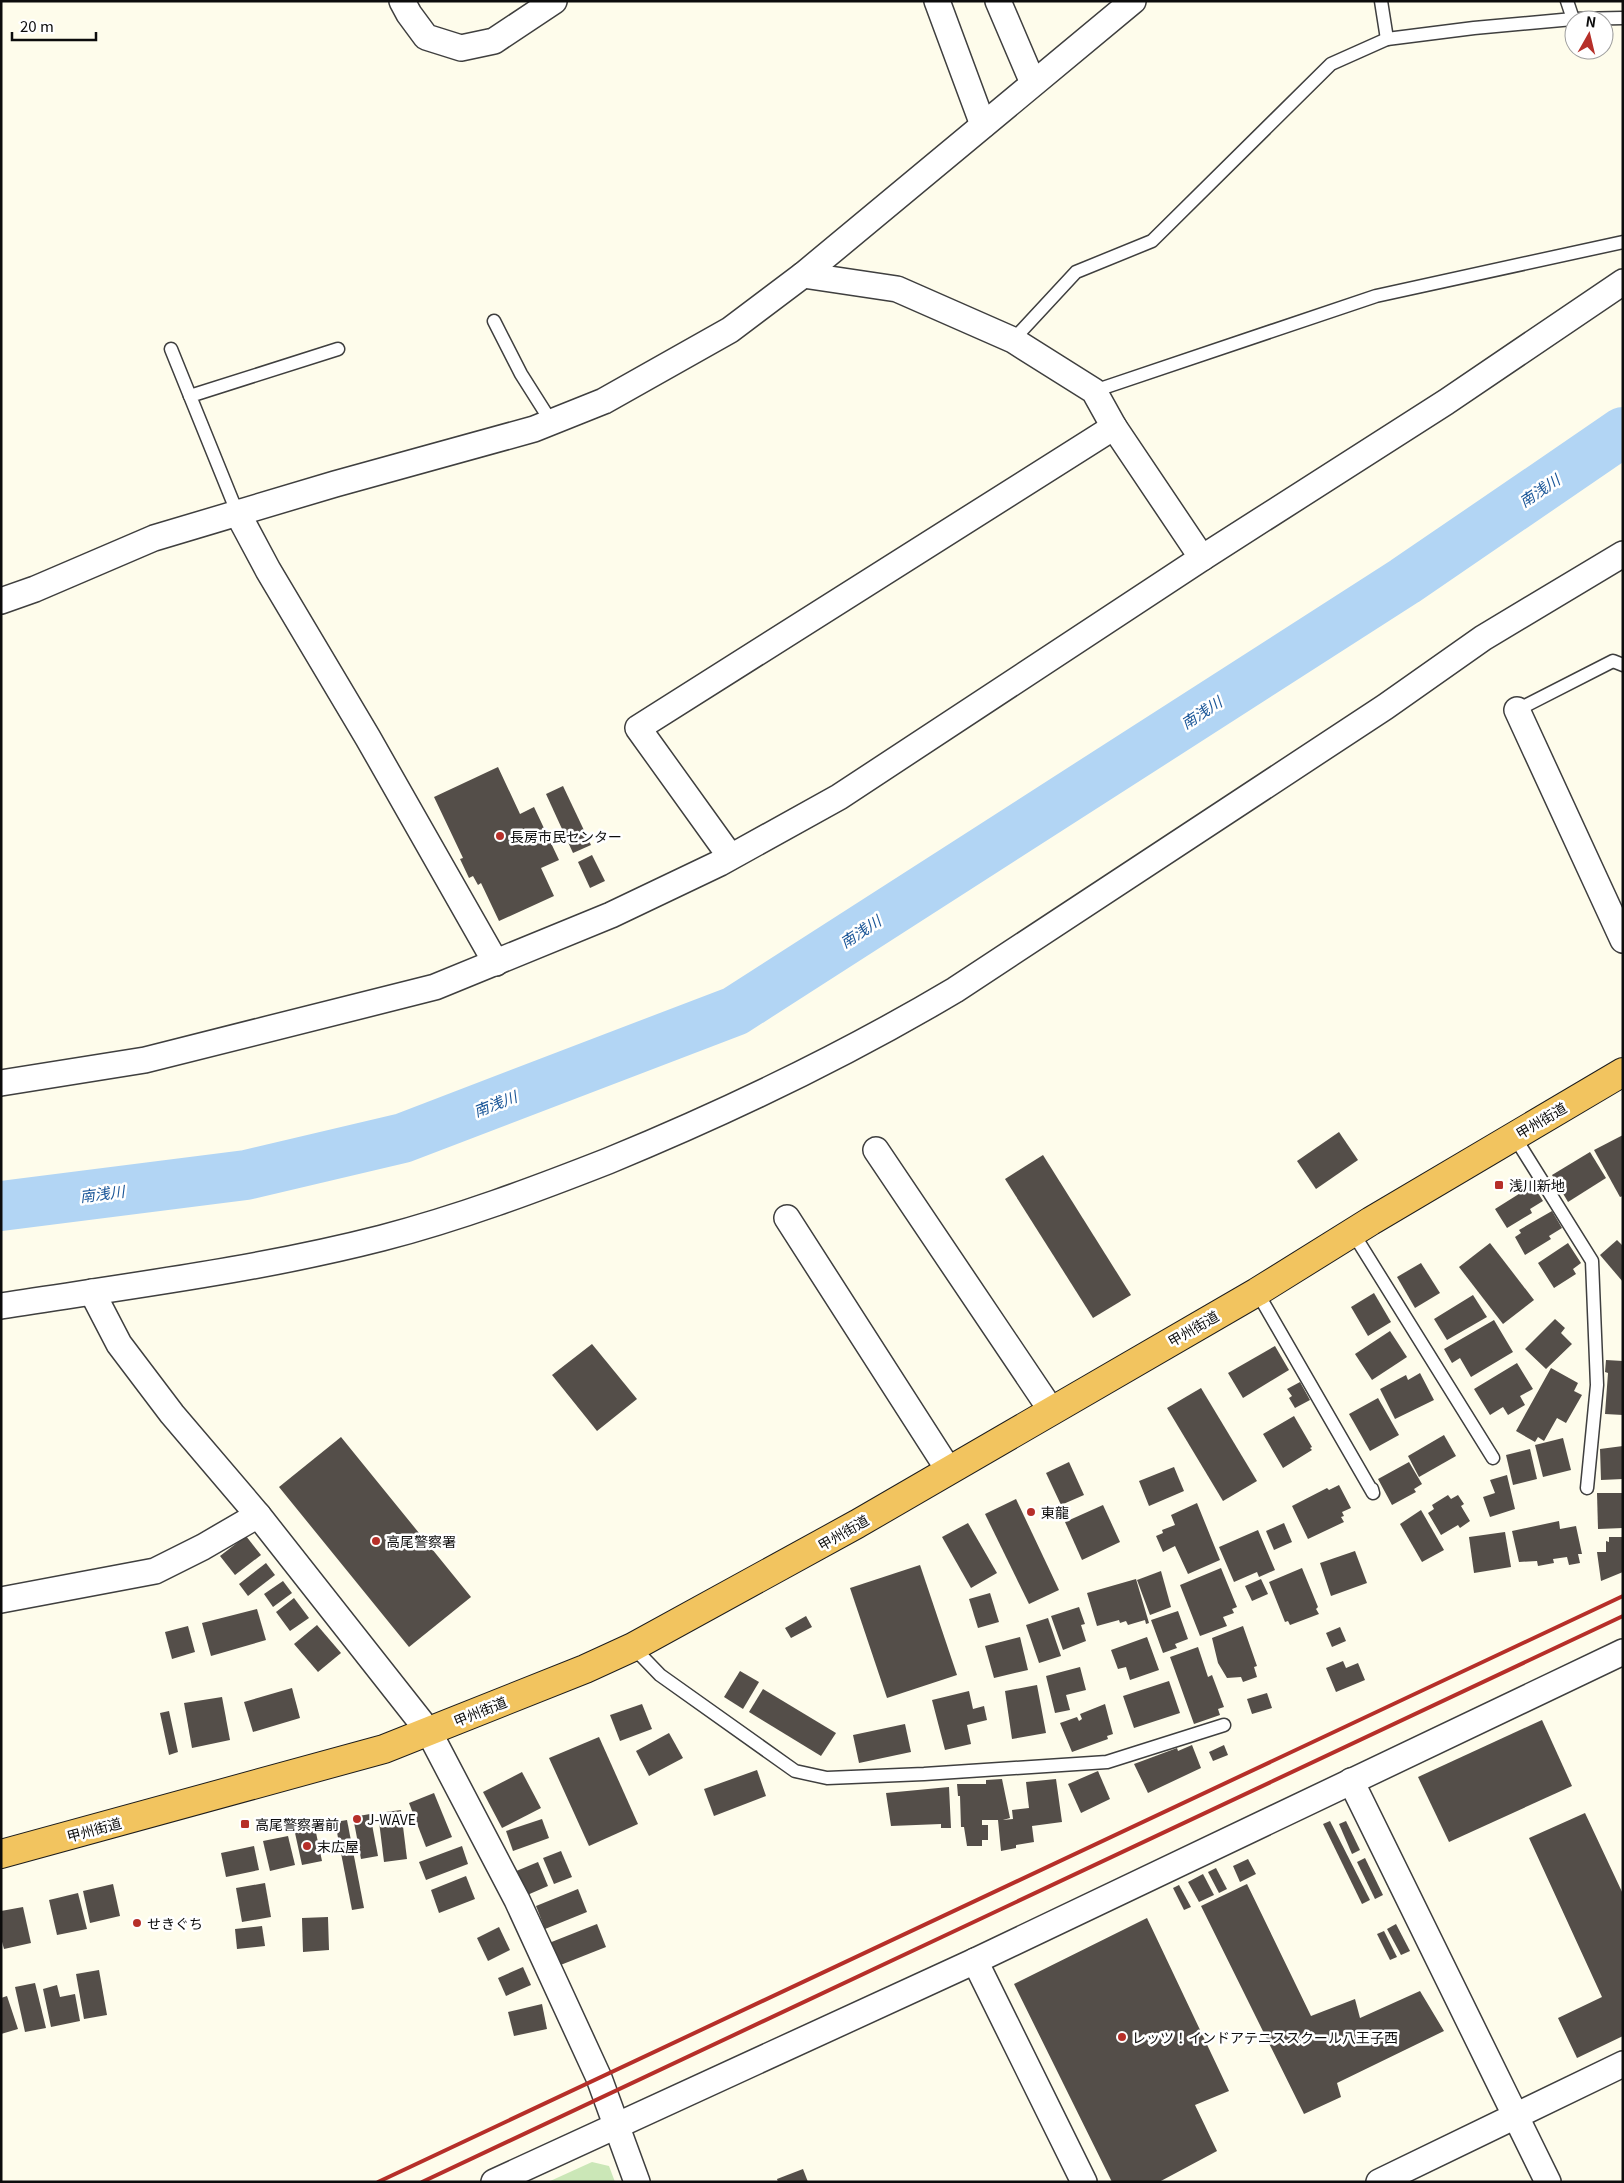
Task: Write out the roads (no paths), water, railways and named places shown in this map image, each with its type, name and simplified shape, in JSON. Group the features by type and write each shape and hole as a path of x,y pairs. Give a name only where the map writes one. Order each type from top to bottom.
{"highway":[{"name":"甲州街道","path":"1,1854 384,1749 585,1669 633,1646 849,1528 948,1469 1257,1292 1623,1072"}],"street":[{"path":"402,1 426,37 461,48 494,41 554,1"},
{"path":"937,1 983,125"},
{"path":"998,1 1034,83"},
{"path":"1,601 35,589 154,538 237,512 552,423 604,401 730,330 803,275 1133,1"},
{"path":"803,275 898,289 1013,340 1094,391 1114,427 1202,558"},
{"path":"1,1083 146,1060 435,987 611,915 730,856 839,797 1202,558 1446,402 1623,282"},
{"path":"730,856 638,728 1114,427"},
{"path":"237,512 268,570 368,738 496,963"},
{"path":"1,1306 227,1271 382,1238 477,1209 565,1178 641,1147 797,1076 891,1028 963,985 1385,707 1483,638 1623,554"},
{"path":"1517,710 1623,940"},
{"path":"876,1150 1051,1410"},
{"path":"787,1218 948,1469"},
{"path":"92,1292 119,1344 172,1414 258,1514 429,1732 517,1900 599,2078 637,2182"},
{"path":"1,1600 155,1571 203,1547 258,1514"},
{"path":"494,2182 616,2124 975,1961 1623,1652"},
{"path":"1351,1781 1548,2182"},
{"path":"975,1961 1084,2182"},
{"path":"1379,2182 1623,2064"}],"lane":[{"path":"1381,1 1387,40"},
{"path":"1013,340 1076,272 1152,241 1332,64 1387,40 1474,28 1564,20"},
{"path":"1094,391 1376,296 1623,242"},
{"path":"494,321 521,374 552,423"},
{"path":"171,349 237,512"},
{"path":"190,396 338,349"},
{"path":"1517,710 1613,661 1623,665"},
{"path":"1514,1136 1592,1261 1597,1385 1587,1488"},
{"path":"1353,1233 1493,1458"},
{"path":"1257,1292 1373,1493 1372,1489"},
{"path":"633,1646 660,1675 795,1771 827,1778 924,1774 1107,1762 1224,1725"}],"waterway":[{"name":"南浅川","path":"1,1206 246,1175 403,1138 735,1011 1405,581 1623,432"}],"railway":[{"path":"378,2182 1623,1596"},
{"path":"422,2182 1623,1616"}],"place":[{"name":"長房市民センター","path":"500,836"},
{"name":"浅川新地","path":"1499,1185"},
{"name":"東龍","path":"1031,1512"},
{"name":"高尾警察署","path":"376,1541"},
{"name":"J-WAVE","path":"357,1819"},
{"name":"高尾警察署前","path":"245,1824"},
{"name":"末広屋","path":"307,1846"},
{"name":"せきぐち","path":"137,1923"},
{"name":"レッツ！インドアテニススクール八王子西","path":"1122,2037"}]}
